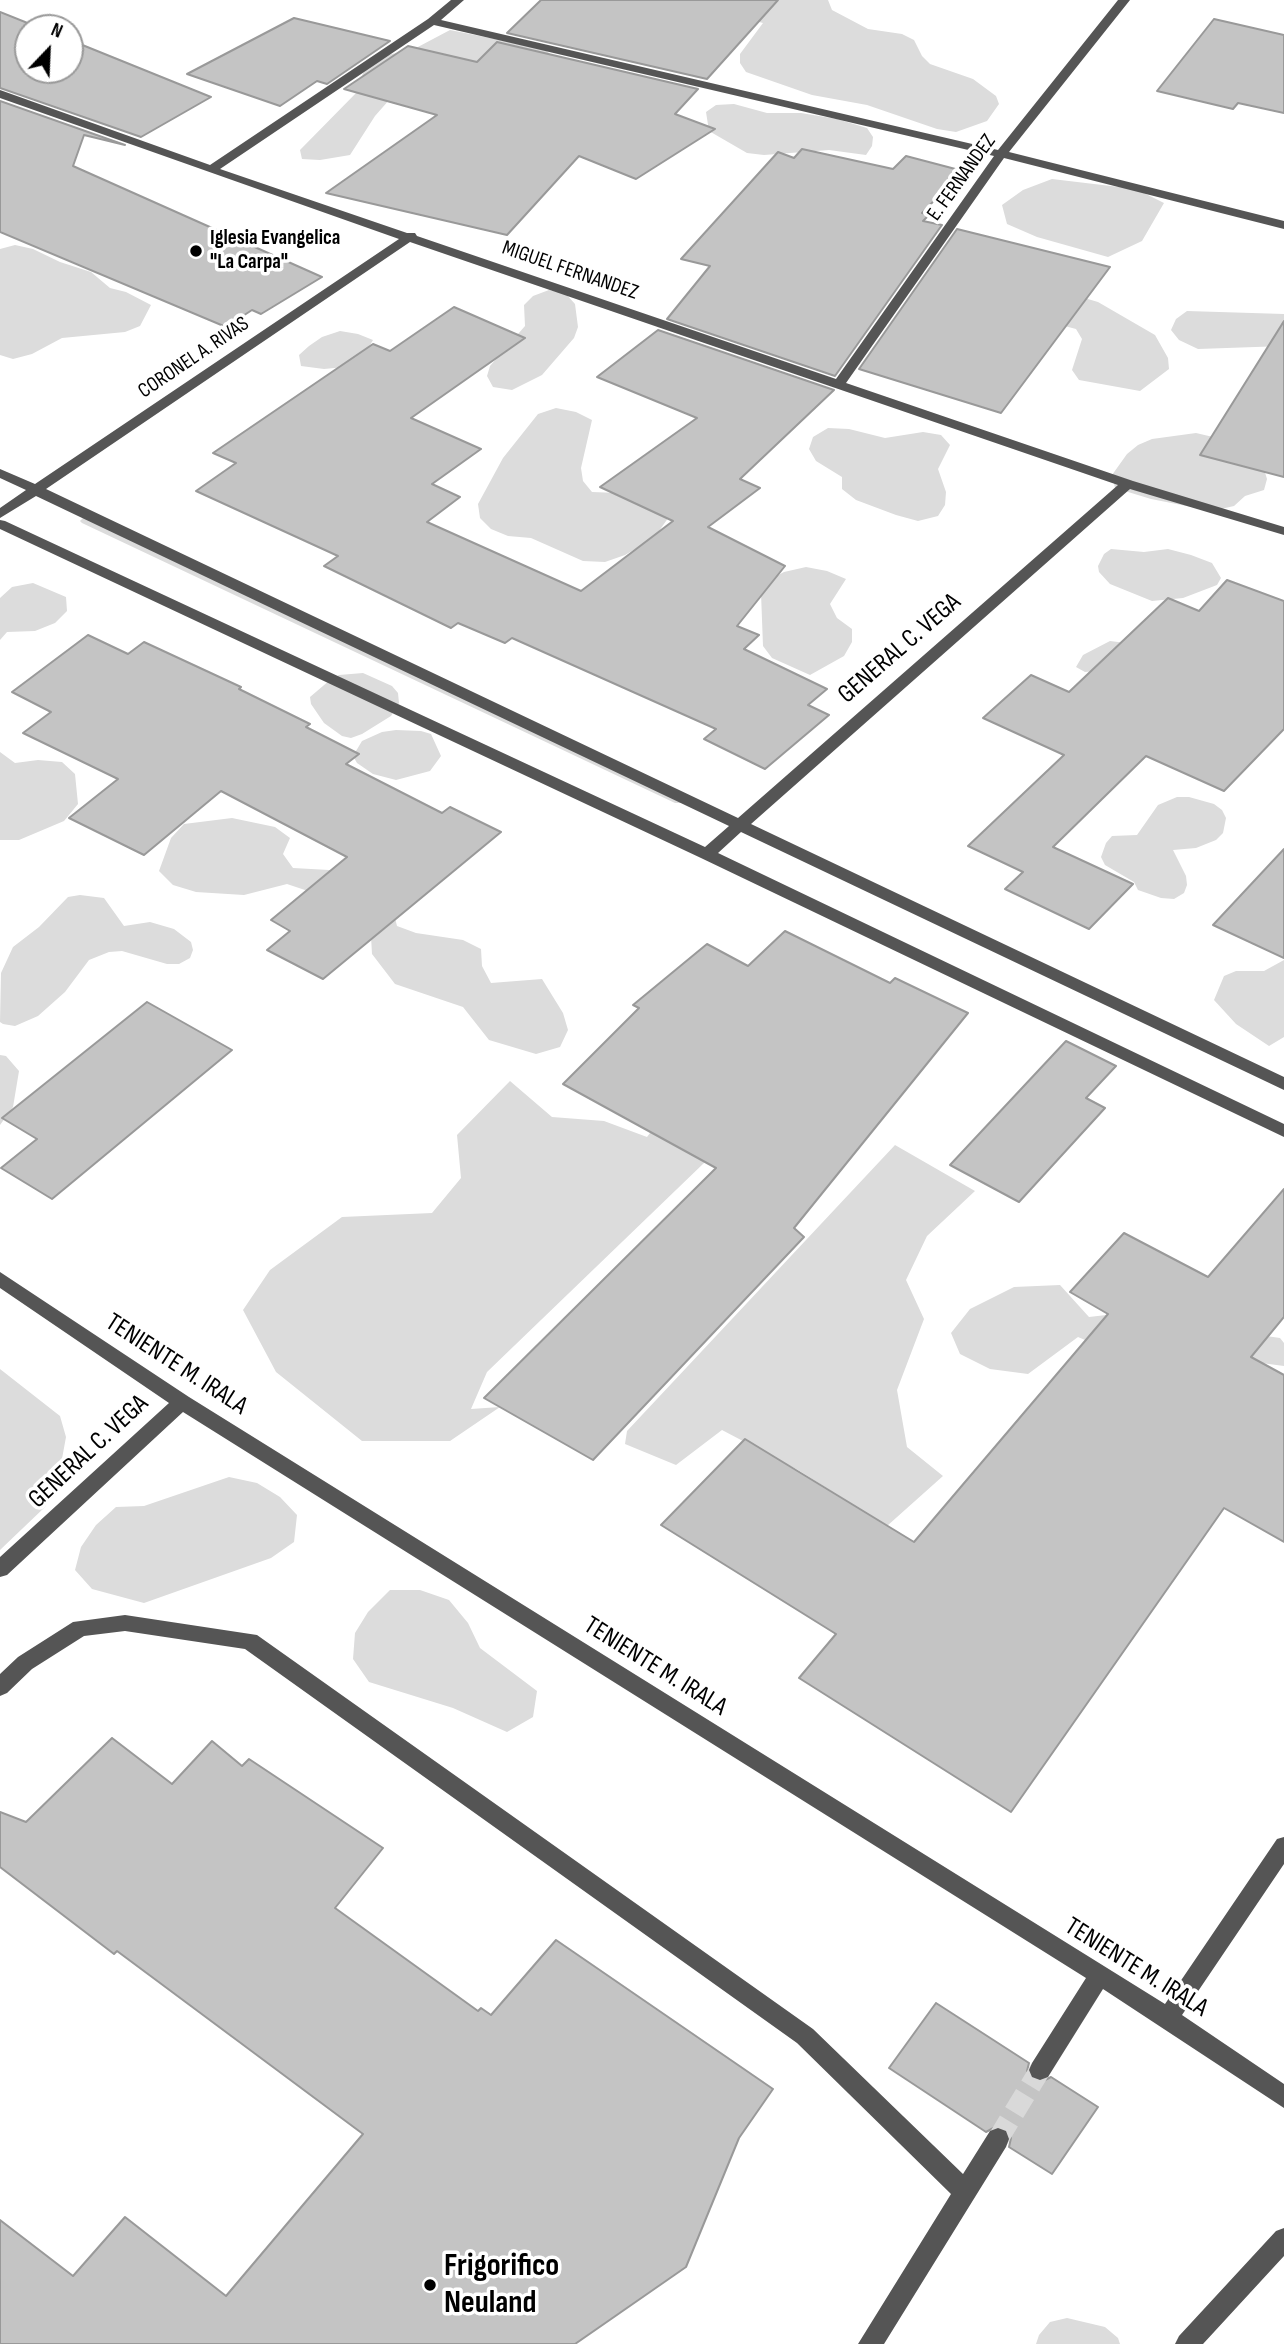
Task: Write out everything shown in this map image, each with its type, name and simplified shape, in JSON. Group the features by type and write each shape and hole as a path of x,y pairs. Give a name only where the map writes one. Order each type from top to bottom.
{"street":[{"path":"211,170 432,21 458,0"},
{"name":"E. FERNANDEZ","path":"839,384 1001,154 1124,0"},
{"path":"432,21 1001,154 1284,225"},
{"name":"MIGUEL FERNANDEZ","path":"0,94 211,170 411,236 1128,484 1284,531"},
{"name":"CORONEL A. RIVAS","path":"0,514 411,236"},
{"path":"0,473 1284,1084"},
{"name":"GENERAL C. VEGA","path":"707,854 1128,484"},
{"path":"0,524 707,854 1284,1131"},
{"name":"TENIENTE M. IRALA","path":"0,1279 182,1402 1100,1975 1284,2097"},
{"name":"GENERAL C. VEGA","path":"0,1569 182,1402"},
{"path":"0,1687 25,1663 80,1628 125,1623 250,1642 805,2036 965,2192"},
{"path":"1168,2018 1284,1846"},
{"path":"1040,2070 1100,1975"},
{"path":"870,2344 998,2139"},
{"path":"1187,2344 1284,2239"}],"shaded area":[{"path":"676,0 828,0 832,10 868,29 902,34 914,40 922,56 930,64 973,79 996,96 999,104 987,121 956,132 937,129 867,105 812,95 746,72 740,63 740,54 763,23"},
{"path":"450,30 545,49 553,57 412,74 375,116 350,155 320,160 302,159 300,150 357,92 363,73 380,57 416,48"},
{"path":"734,104 767,113 801,113 837,119 867,128 873,137 872,146 866,155 829,150 764,155 747,153 709,131 706,112 716,105"},
{"path":"1052,179 1136,189 1164,203 1142,241 1108,257 1037,237 1007,224 1002,205 1023,190"},
{"path":"15,245 33,249 60,262 91,272 110,288 126,292 151,305 140,326 125,332 62,338 32,354 13,359 0,355 0,249"},
{"path":"549,290 566,294 575,304 578,327 574,338 542,375 512,390 493,387 487,376 490,366 525,326 524,305 533,296"},
{"path":"1081,297 1098,302 1155,335 1168,358 1169,369 1140,391 1079,380 1072,370 1082,339 1076,329 1042,320"},
{"path":"1187,311 1284,314 1284,346 1198,349 1179,340 1171,330 1176,319"},
{"path":"340,331 373,340 367,350 345,367 324,369 301,366 299,355 309,346 322,337"},
{"path":"556,408 576,412 592,420 581,468 583,481 592,492 618,493 671,514 654,538 625,555 605,562 583,561 531,538 508,536 491,529 480,518 478,504 503,458 538,414"},
{"path":"828,428 849,429 885,438 923,432 941,435 950,445 938,469 946,492 945,505 938,516 918,521 896,515 856,500 842,489 842,477 816,461 809,449 813,437"},
{"path":"1196,433 1243,444 1259,453 1267,479 1264,490 1245,496 1234,506 1212,511 1151,499 1115,488 1112,475 1127,454 1138,445 1152,439"},
{"path":"84,517 683,803 675,803 82,523 80,521"},
{"path":"1111,549 1144,552 1168,549 1191,555 1212,563 1221,578 1217,585 1183,598 1152,601 1110,584 1099,572 1098,566 1104,554"},
{"path":"806,567 827,571 846,579 830,604 837,618 852,629 852,642 844,656 810,675 772,658 763,646 761,593 769,580 784,572"},
{"path":"33,583 66,597 67,611 55,623 35,631 7,632 0,640 0,598 12,587"},
{"path":"1110,641 1134,644 1096,671 1085,672 1076,667 1083,655"},
{"path":"363,673 392,686 398,693 399,703 391,716 362,734 351,738 342,736 324,723 311,704 310,697 339,675"},
{"path":"396,730 431,734 441,756 430,771 396,780 373,774 357,763 353,756 362,741 382,732"},
{"path":"0,752 15,763 38,760 62,762 75,774 78,804 64,821 19,840 0,840"},
{"path":"1177,797 1189,797 1214,804 1222,810 1226,818 1223,833 1216,840 1196,848 1173,850 1186,876 1187,885 1184,893 1174,899 1161,898 1138,890 1134,882 1105,865 1101,857 1112,836 1137,835 1158,805"},
{"path":"232,818 275,827 290,838 283,854 293,868 365,872 385,878 397,926 416,933 463,940 481,949 482,966 491,983 542,979 563,1013 568,1030 560,1047 536,1054 489,1040 463,1007 395,984 372,954 371,936 329,898 287,884 244,895 196,892 173,885 159,871 171,838 184,824"},
{"path":"80,895 104,898 124,926 150,922 174,929 191,942 193,950 190,958 179,964 167,964 122,951 109,952 89,960 65,992 38,1016 15,1026 3,1024 0,1022 1,973 13,947 39,927 68,897"},
{"path":"1284,960 1284,1037 1269,1046 1236,1024 1214,1000 1224,976 1236,971 1264,971"},
{"path":"0,1055 6,1056 19,1071 13,1107 0,1125"},
{"path":"698,1069 731,1137 487,1372 471,1409 500,1407 450,1441 362,1441 276,1372 243,1310 270,1270 342,1217 432,1213 461,1178 457,1135 510,1081 552,1117 604,1121 647,1137"},
{"path":"895,1145 975,1191 927,1236 906,1280 924,1319 897,1390 907,1447 943,1476 887,1526 798,1470 722,1430 676,1465 625,1444 627,1431"},
{"path":"1060,1285 1089,1317 1115,1314 1280,1338 1284,1343 1284,1366 1254,1362 1160,1372 1078,1337 1028,1374 990,1369 960,1354 951,1333 970,1309 1014,1287"},
{"path":"0,1369 60,1416 66,1437 57,1486 45,1507 0,1550"},
{"path":"229,1477 257,1483 280,1497 297,1515 294,1542 271,1558 144,1603 92,1589 75,1570 81,1547 96,1525 116,1507 144,1506"},
{"path":"390,1590 420,1590 449,1600 468,1623 480,1648 537,1691 533,1717 507,1732 453,1708 369,1682 353,1659 355,1633 368,1612"},
{"path":"1067,2318 1105,2327 1118,2338 1120,2344 1036,2344 1039,2335 1050,2322"}],"building":[{"path":"541,0 778,0 707,79 507,33"},
{"path":"0,12 14,18 14,84 84,84 84,46 211,97 141,137 0,88"},
{"path":"294,18 390,41 327,84 317,81 280,106 187,74"},
{"path":"1214,19 1284,35 1284,113 1238,103 1233,109 1157,91"},
{"path":"497,42 698,89 675,114 715,129 636,179 579,156 507,235 326,193 437,115 344,89 408,46 477,62"},
{"path":"0,101 125,145 84,135 73,166 322,277 261,314 252,310 226,327 0,232"},
{"path":"802,149 893,169 906,156 963,171 922,213 929,215 923,221 942,225 835,376 667,319 710,266 681,259 778,152 794,158"},
{"path":"957,229 1110,267 1001,413 859,369"},
{"path":"454,307 525,338 411,418 481,449 432,484 460,497 427,522 581,591 673,521 600,487 697,418 597,377 658,330 834,390 740,479 760,488 708,527 785,566 737,626 759,635 744,649 827,689 808,705 829,715 765,769 704,739 716,729 512,638 505,643 458,623 451,628 324,566 338,556 196,491 236,463 213,453 373,344 390,351"},
{"path":"1284,321 1284,477 1200,455"},
{"path":"1227,580 1284,601 1284,729 1224,791 1146,756 1053,847 1133,884 1089,929 1005,889 1023,872 968,846 1064,755 983,718 1031,675 1069,692 1168,598 1199,611"},
{"path":"88,635 128,654 144,642 241,687 239,689 310,724 306,727 359,754 346,764 442,813 450,807 501,832 323,979 267,950 290,931 271,920 347,857 221,791 144,855 69,818 118,779 23,733 51,712 12,692"},
{"path":"1284,849 1284,958 1213,925"},
{"path":"785,931 890,983 895,978 968,1013 794,1228 804,1237 593,1460 484,1398 716,1168 563,1084 639,1008 633,1005 707,944 748,966"},
{"path":"147,1002 232,1050 52,1199 1,1168 37,1139 2,1118"},
{"path":"1066,1041 1116,1066 1086,1098 1105,1108 1019,1202 950,1165"},
{"path":"1284,1189 1284,1317 1251,1357 1284,1375 1284,1542 1224,1508 1011,1812 799,1678 836,1634 661,1525 745,1439 914,1542 1108,1314 1070,1292 1124,1233 1208,1277"},
{"path":"112,1738 172,1784 212,1741 242,1766 249,1759 383,1848 335,1908 478,2011 481,2008 491,2015 556,1940 773,2089 739,2138 686,2267 575,2344 0,2344 0,2220 73,2276 125,2217 226,2296 363,2134 117,1951 114,1954 0,1867 0,1812 26,1822"},
{"path":"936,2003 1029,2063 1027,2071 1031,2079 1041,2082 1051,2077 1098,2107 1052,2174 1009,2147 1011,2138 1007,2129 997,2126 986,2132 889,2068"}],"tunnel":[{"path":"998,2139 1040,2070"}],"place":[{"name":"Iglesia Evangelica \"La Carpa\"","path":"196,251"},
{"name":"Frigorifico Neuland","path":"430,2285"}]}
